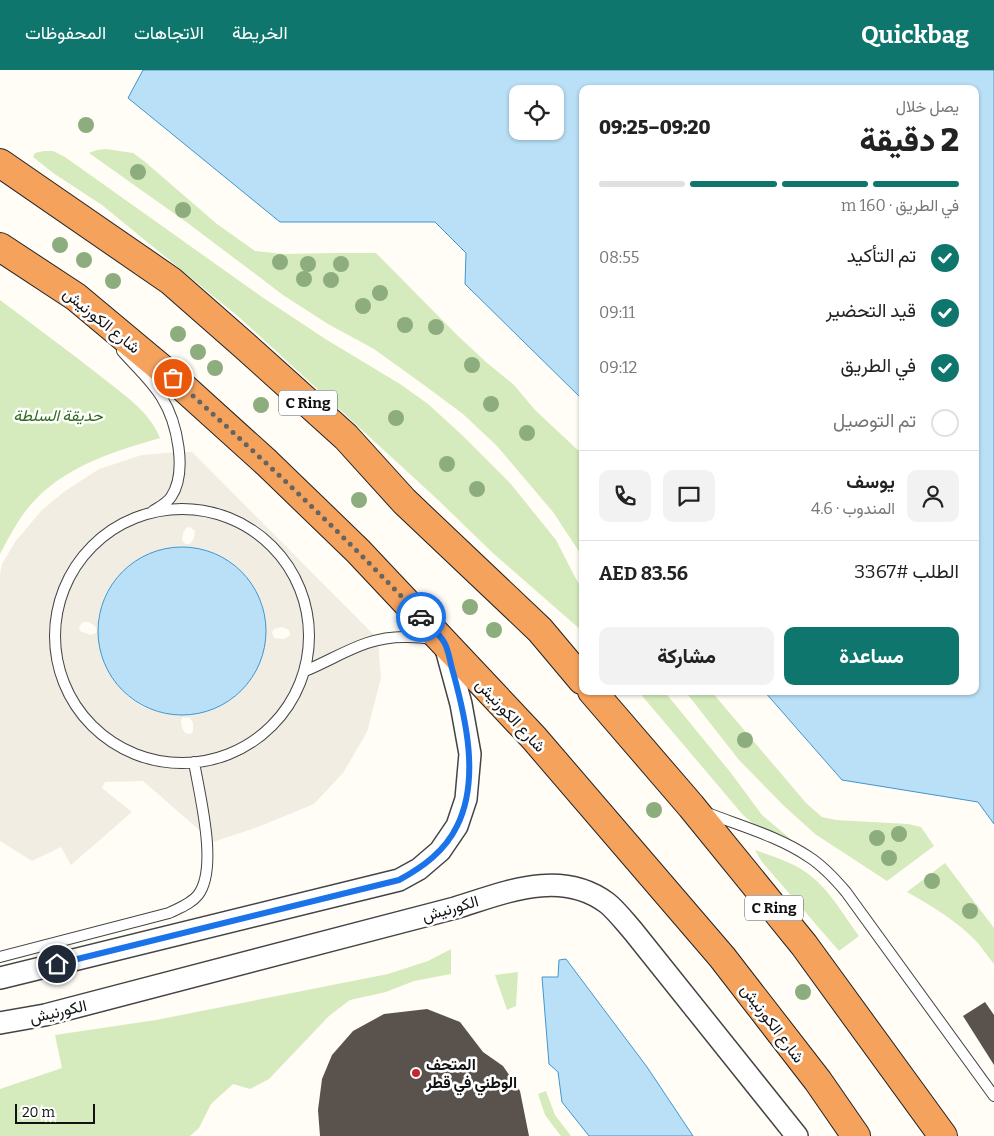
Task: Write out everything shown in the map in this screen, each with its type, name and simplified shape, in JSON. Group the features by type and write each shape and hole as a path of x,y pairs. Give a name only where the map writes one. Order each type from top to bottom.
{"highway":[{"name":"C Ring","path":"0,163 171,281 245,346 346,438 404,501 540,630 579,676"},
{"name":"شارع الكورنيش","path":"0,247 76,297 173,378 268,463 358,551 534,738 722,957 818,1081 856,1136"},
{"name":"C Ring","path":"595,695 691,806 804,945 943,1136"}],"street":[{"path":"0,978 399,880 419,869 440,851 457,826 466,799 470,754 462,704 445,643"},
{"name":"الكورنيش","path":"0,1023 45,1015 455,908 521,887 555,884 581,889 606,903 613,910 633,931 797,1136"}],"lane":[{"path":"76,297 161,396 169,412 179,458 178,478 170,498 152,512 122,524 96,542 76,566 62,594 55,625 56,657 65,687 82,714 104,736 131,752 170,762 194,762 216,758 238,750 260,736 280,718 295,696 305,671 310,638 306,606 294,574 275,548 248,527 218,514 185,509 152,512"},
{"path":"305,671 354,646 385,637 426,638 445,643"},
{"path":"0,957 169,913 187,905 198,894 206,875 207,855 205,828 194,762"},
{"path":"691,806 790,845 811,858 830,874 846,892 994,1096"}],"green space":[{"path":"106,149 133,153 217,224 255,251 283,254 376,253 457,335 514,385 535,410 579,451 579,551 553,512 497,446 463,414 374,349 328,324 283,295 189,224 89,153"},
{"path":"53,151 65,157 262,297 327,340 400,384 428,404 510,483 556,540 579,584 579,628 495,555 437,499 240,318 102,205 53,173 33,157 35,153"},
{"name":"حديقة السلطة","path":"0,300 134,403 149,419 160,438 126,448 78,468 49,487 25,511 0,554"},
{"path":"641,695 667,695 731,773 762,815 794,842 764,833 743,815"},
{"path":"688,695 714,695 806,803 822,817 836,820 908,824 921,827 934,846 887,881 815,834 783,805 739,760"},
{"path":"755,850 805,871 831,897 859,936 839,951 762,862"},
{"path":"945,863 994,928 994,964 977,942 961,927 935,908 907,892"},
{"path":"451,949 451,974 414,981 386,992 350,1000 329,1016 269,1079 250,1089 233,1084 211,1104 199,1128 190,1136 0,1136 0,1089 62,1068 55,1035 156,1020 388,974 428,961"},
{"path":"518,972 516,1006 507,1010 495,975"},
{"path":"546,1091 555,1115 571,1136 561,1136 545,1115 538,1094"}],"shaded area":[{"path":"192,452 378,639 381,678 367,732 343,773 314,804 258,827 213,842 143,781 105,782 102,788 132,812 71,865 61,847 32,861 0,841 0,575 2,564 15,542 41,511 65,491 99,469 142,455","holes":["190,527 195,531 194,538 190,544 185,544 182,540 186,528","238,568 253,585 263,605 166,714 145,708 127,696 98,618 105,596 117,577","83,622 89,622 97,630 96,633 91,635 80,631 79,627","282,627 289,630 290,635 283,639 274,638 272,632 274,629","183,717 190,718 193,723 193,732 190,734 185,733 181,720"]}],"water":[{"path":"143,70 994,70 994,824 978,802 842,780 768,695 979,695 979,85 579,85 579,396 465,284 466,253 435,222 280,222 128,98"},
{"path":"190,547 214,553 242,571 260,599 265,615 265,647 260,663 242,691 229,701 206,712 174,715 158,712 142,705 128,696 117,685 101,655 98,623 101,607 108,591 117,577 128,566 158,550"},
{"path":"566,959 647,1067 693,1136 589,1136 562,1102 558,1072 549,1064 542,977 558,977 559,960"}],"building":[{"path":"985,1002 994,1015 994,1065 963,1016"},
{"name":"المتحف الوطني في قطر","path":"427,1009 460,1022 483,1052 503,1066 520,1091 529,1136 320,1136 318,1110 322,1079 332,1055 353,1031 384,1014"}],"way so far":[{"path":"173,378 268,463 358,551 421,617"}],"place":[{"name":"المتحف الوطني في قطر","path":"416,1073"}],"route":[{"path":"57,964 399,880 419,869 440,851 457,826 464,807 470,754 462,704 445,643 421,617"}]}
